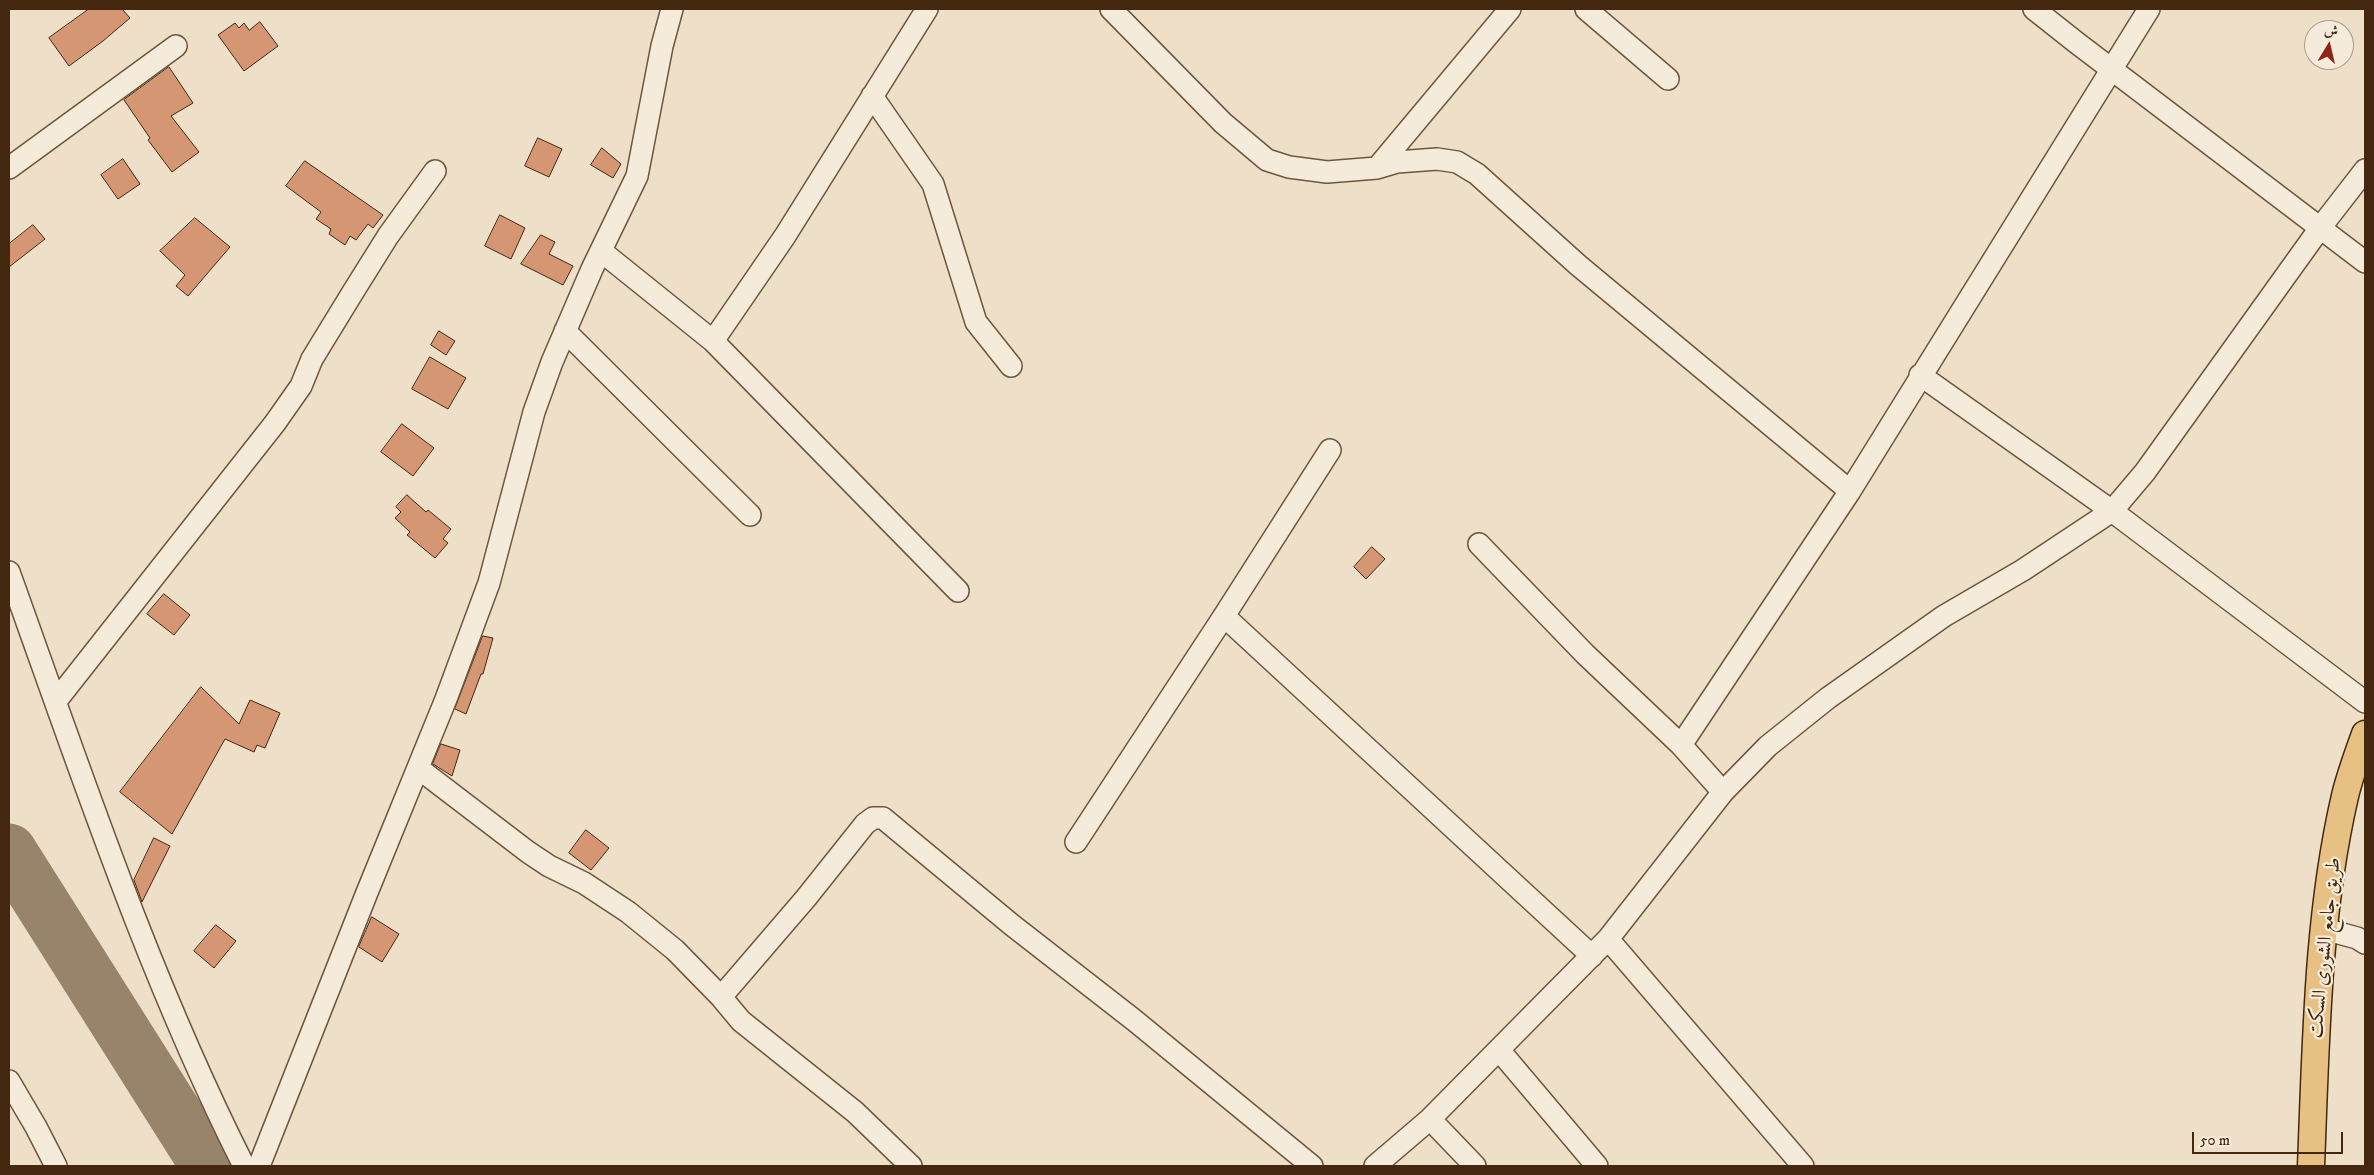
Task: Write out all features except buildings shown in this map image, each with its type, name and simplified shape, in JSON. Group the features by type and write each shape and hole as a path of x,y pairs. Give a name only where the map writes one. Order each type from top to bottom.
{"main road":[{"name":"طريق جامع الشورى السكت","path":"2311,1166 2316,1021 2324,929 2345,795 2365,734"}],"street":[{"path":"259,1166 446,700 489,583 534,412 565,331 637,176 662,46 672,9"},
{"path":"713,341 785,236 927,9"},
{"path":"1111,9 1223,122 1267,160 1289,167 1327,172 1376,168 1397,162 1438,159 1456,162 1477,174 1578,265 1850,491"},
{"path":"1376,168 1510,9"},
{"path":"1586,9 1668,79"},
{"path":"2034,9 2365,262"},
{"path":"1681,745 1850,491 1920,375 2113,70 2149,9"},
{"path":"9,168 176,46"},
{"path":"872,96 932,184 976,322 1011,366"},
{"path":"1375,1166 1430,1119 1608,939 1724,792 1768,746 1828,698 1944,616 2023,570 2112,511 2145,472 2320,228 2365,170"},
{"path":"56,701 280,417 301,386 316,352 388,236 435,171"},
{"path":"601,251 713,341 958,591"},
{"path":"565,331 750,514"},
{"path":"1920,375 2112,511 2365,702"},
{"path":"1076,842 1330,450"},
{"path":"1479,544 1584,654 1681,745 1724,792"},
{"path":"9,572 170,1005 221,1120 244,1166"},
{"path":"1224,616 1592,956"},
{"path":"418,768 528,852 549,866 584,883 628,912 675,950 721,997 741,1021 854,1112 911,1166"},
{"path":"721,997 806,898 865,824 873,818 883,818 1019,932 1134,1020 1312,1166"},
{"path":"2324,929 2357,938 2365,943"},
{"path":"1608,939 1803,1166"},
{"path":"1499,1050 1597,1166"},
{"path":"9,1081 56,1166"},
{"path":"1430,1119 1475,1166"}],"taxiway":[{"path":"9,851 208,1166"}]}
